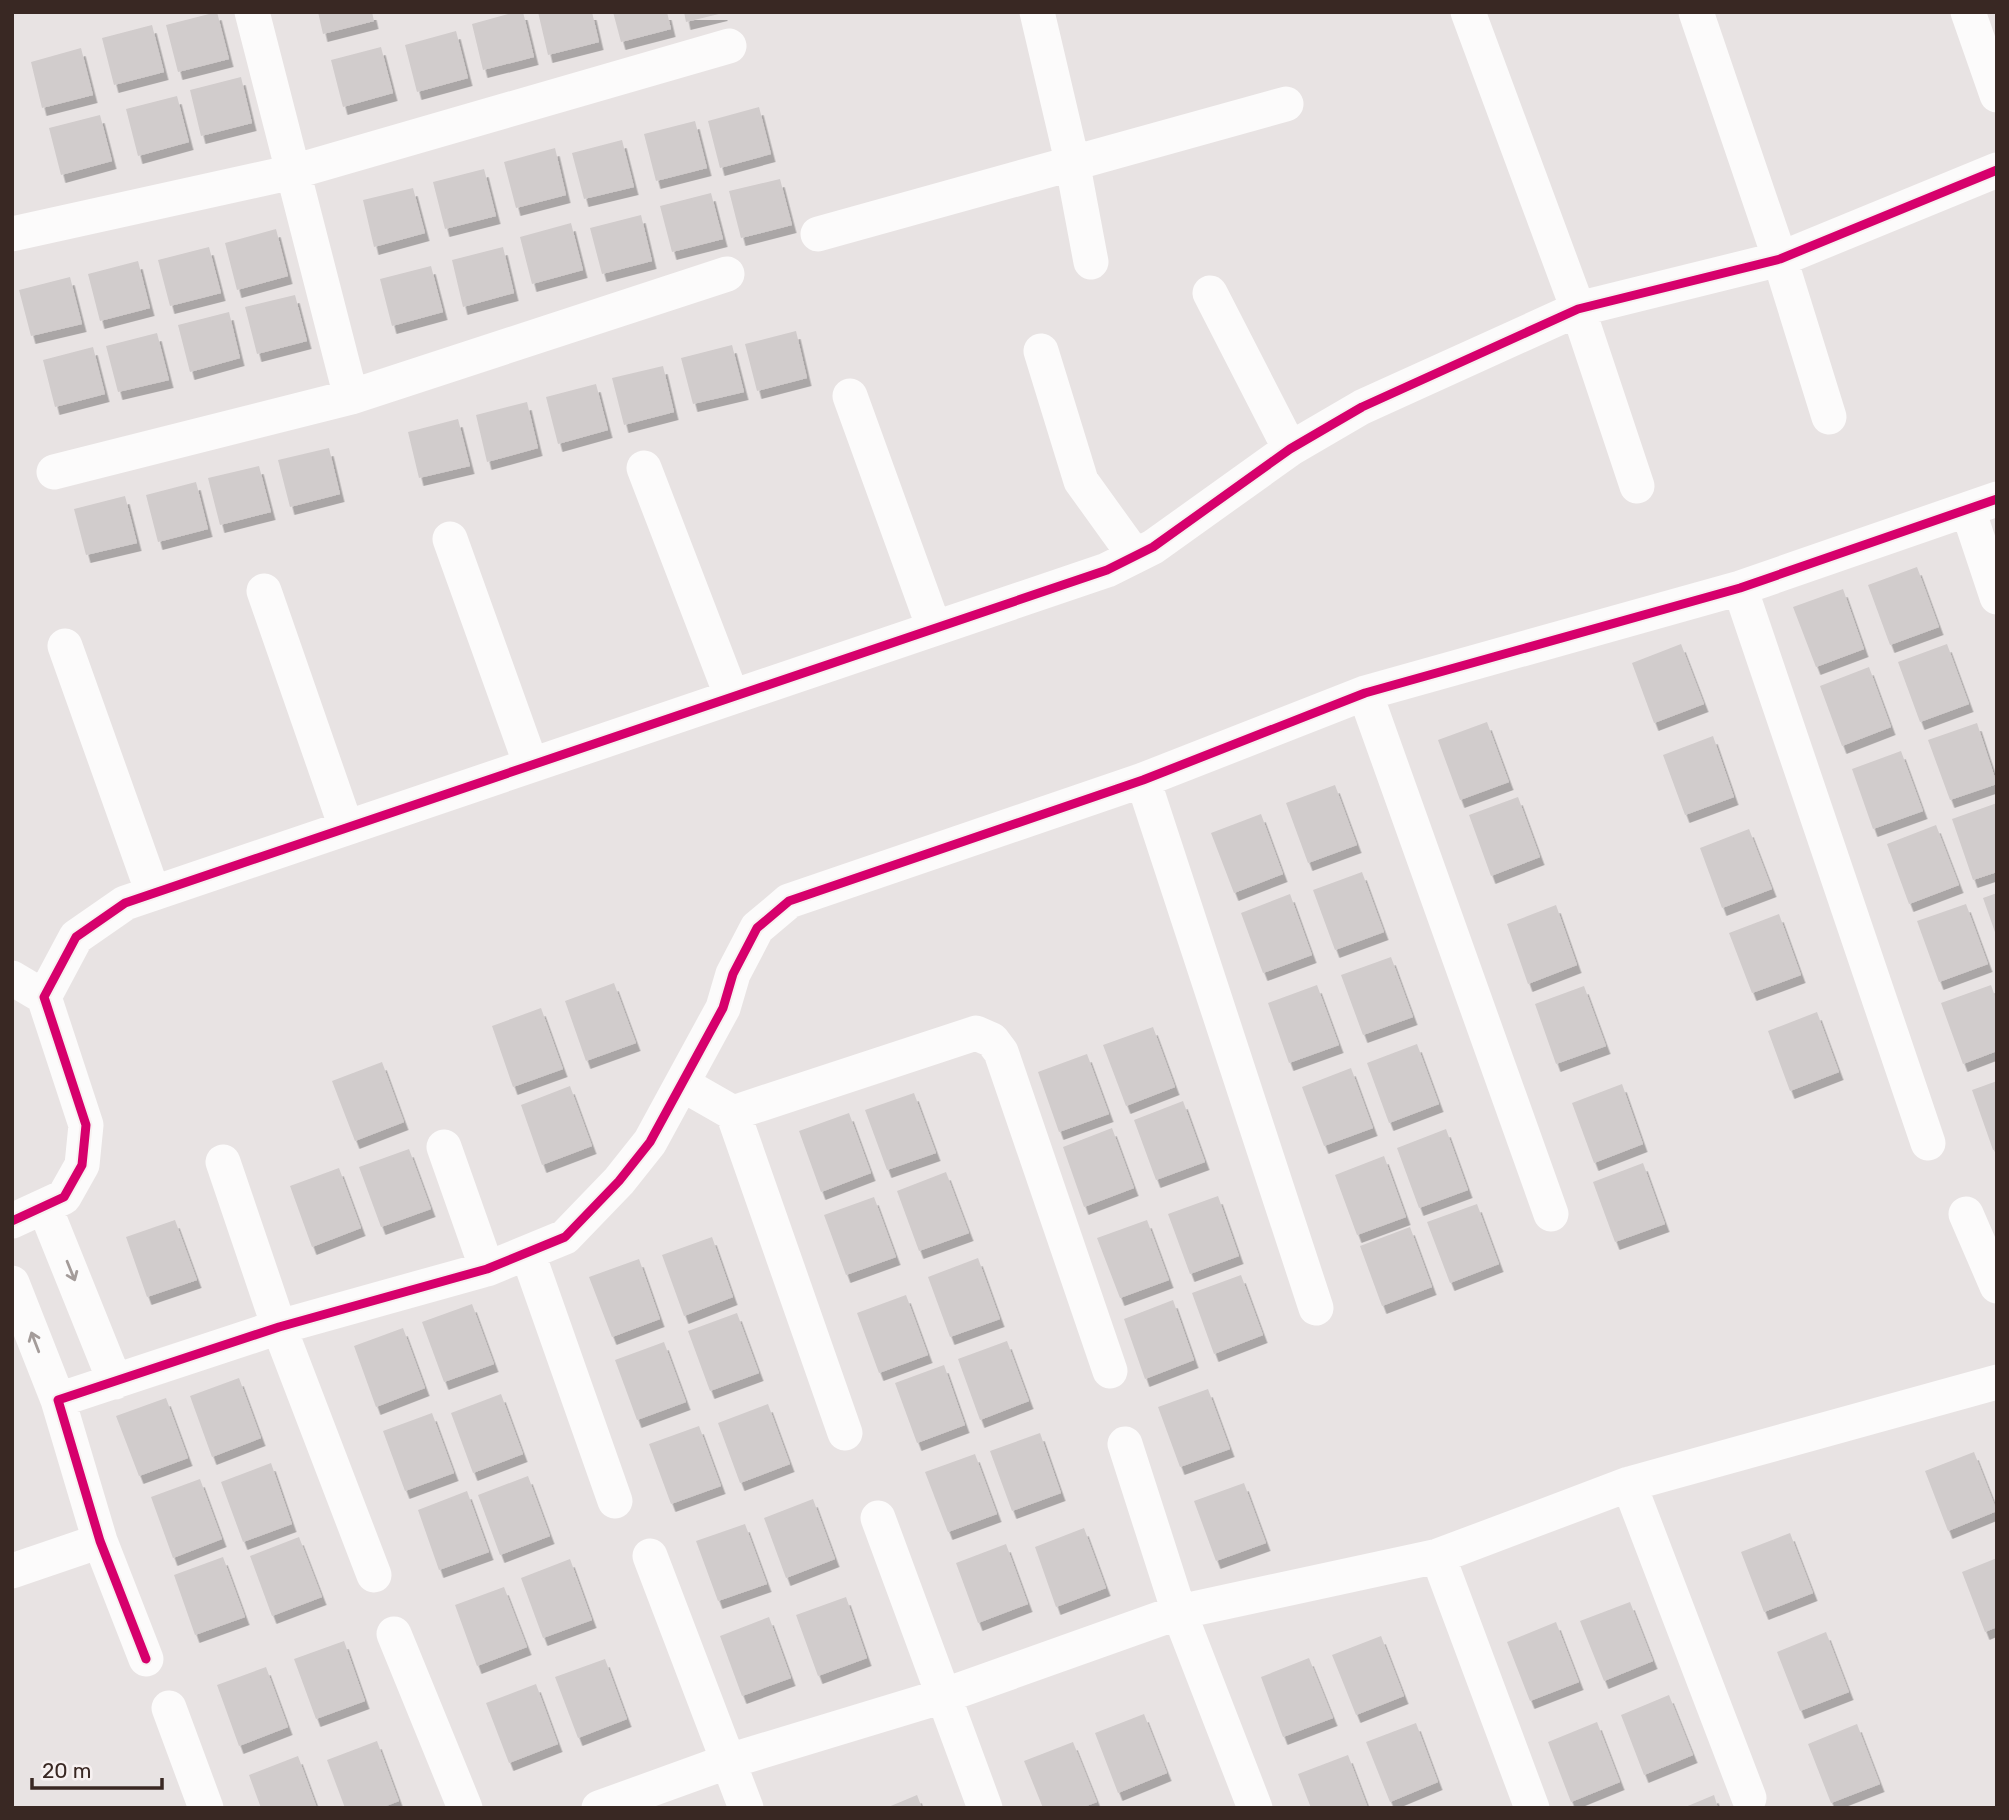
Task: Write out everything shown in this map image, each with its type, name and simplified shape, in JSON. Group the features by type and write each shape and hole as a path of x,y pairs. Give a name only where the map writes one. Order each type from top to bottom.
{"street":[{"path":"252,12 351,397"},
{"path":"1037,12 1072,161 1091,262"},
{"path":"1468,12 1578,309 1637,486"},
{"path":"1696,12 1780,259 1829,417"},
{"path":"1968,12 1990,52 1997,95"},
{"path":"12,234 293,172 729,46"},
{"path":"818,234 1072,161 1286,104"},
{"path":"44,997 76,937 125,902 1107,569 1164,540 1290,449 1362,407 1578,309 1780,259 1997,170"},
{"path":"54,472 351,397 727,274"},
{"path":"1210,293 1290,449"},
{"path":"1041,351 1081,481 1135,556"},
{"path":"849,396 934,628"},
{"path":"644,468 732,697"},
{"path":"58,1400 279,1327 487,1269 565,1237 619,1181 650,1142 684,1085 723,1008 733,974 757,928 789,901 1143,780 1365,693 1740,588 1982,504 1997,597"},
{"path":"450,539 531,765"},
{"path":"1740,588 1928,1143"},
{"path":"264,591 346,827"},
{"path":"65,646 153,893"},
{"path":"1365,693 1551,1214"},
{"path":"1143,780 1316,1308"},
{"path":"12,978 44,997 86,1125 82,1165 64,1197 12,1221"},
{"path":"733,1113 976,1033 992,1040 1001,1052 1110,1371"},
{"path":"684,1085 733,1113 845,1433"},
{"path":"444,1147 487,1269"},
{"path":"223,1162 279,1327 374,1575"},
{"path":"45,1208 115,1382"},
{"path":"1966,1214 1997,1286"},
{"path":"528,1254 615,1500"},
{"path":"12,1283 58,1400 100,1541 146,1659"},
{"path":"599,1808 729,1761 943,1696 1179,1612 1438,1556 1629,1484 1997,1382"},
{"path":"1125,1444 1179,1612 1255,1808"},
{"path":"1629,1484 1749,1798"},
{"path":"878,1518 985,1808"},
{"path":"12,1571 100,1541"},
{"path":"650,1556 746,1808"},
{"path":"1438,1556 1532,1808"},
{"path":"394,1634 465,1808"},
{"path":"169,1708 206,1808"}],"building":[{"path":"217,12 229,59 178,72 166,25"},
{"path":"318,12 372,12 374,21 323,34"},
{"path":"523,12 534,57 483,70 472,24"},
{"path":"538,12 592,12 599,42 548,55"},
{"path":"613,12 667,12 671,29 621,42"},
{"path":"684,12 723,12 723,13 686,22"},
{"path":"152,25 164,72 114,85 102,38"},
{"path":"456,31 468,78 417,92 405,45"},
{"path":"381,47 393,93 343,107 331,60"},
{"path":"81,48 93,95 42,108 31,62"},
{"path":"241,77 252,123 201,136 190,90"},
{"path":"177,96 189,142 138,156 126,109"},
{"path":"759,107 771,154 720,168 708,121"},
{"path":"100,115 112,161 61,175 49,128"},
{"path":"695,121 707,168 656,181 644,134"},
{"path":"622,140 634,187 584,199 572,153"},
{"path":"555,148 566,195 516,208 504,162"},
{"path":"484,169 496,216 445,229 433,182"},
{"path":"780,179 792,225 741,238 729,191"},
{"path":"413,188 425,233 374,247 363,200"},
{"path":"711,193 723,239 672,252 660,206"},
{"path":"641,215 652,261 602,274 590,228"},
{"path":"571,223 583,270 532,284 520,237"},
{"path":"276,229 288,276 237,290 225,243"},
{"path":"209,247 221,293 170,306 158,260"},
{"path":"503,247 514,293 463,307 452,260"},
{"path":"138,261 150,308 100,321 88,274"},
{"path":"431,266 443,312 392,326 380,279"},
{"path":"70,277 82,324 31,336 19,290"},
{"path":"295,295 307,341 257,354 245,307"},
{"path":"229,312 240,358 190,372 178,325"},
{"path":"796,331 807,378 757,391 745,344"},
{"path":"157,333 169,380 118,392 106,346"},
{"path":"732,345 744,392 693,404 681,358"},
{"path":"93,347 105,394 55,407 43,360"},
{"path":"663,366 674,412 624,425 612,378"},
{"path":"596,384 608,430 558,444 546,397"},
{"path":"527,402 538,448 487,462 476,415"},
{"path":"458,419 470,466 419,478 408,432"},
{"path":"329,448 340,494 290,507 278,460"},
{"path":"259,466 271,512 220,525 208,478"},
{"path":"196,482 208,529 158,542 146,495"},
{"path":"125,496 137,543 86,555 74,509"},
{"path":"1917,567 1939,627 1890,645 1868,585"},
{"path":"1843,589 1864,649 1816,667 1793,607"},
{"path":"1681,644 1704,704 1654,723 1632,663"},
{"path":"1947,644 1969,704 1920,722 1898,662"},
{"path":"1869,667 1891,727 1842,746 1820,686"},
{"path":"1487,722 1509,782 1460,800 1438,740"},
{"path":"1977,723 1997,784 1950,800 1928,740"},
{"path":"1713,736 1734,797 1685,815 1663,755"},
{"path":"1901,751 1923,811 1873,829 1852,769"},
{"path":"1335,785 1357,845 1308,863 1286,803"},
{"path":"1518,797 1540,857 1491,876 1469,815"},
{"path":"1997,803 1997,872 1973,880 1952,819"},
{"path":"1261,814 1283,874 1234,893 1211,833"},
{"path":"1936,825 1959,885 1909,904 1887,844"},
{"path":"1749,829 1772,889 1722,908 1700,848"},
{"path":"1362,872 1384,932 1335,950 1313,890"},
{"path":"1997,893 1997,935 1996,935 1983,898"},
{"path":"1290,894 1312,955 1263,973 1241,913"},
{"path":"1966,904 1988,964 1939,982 1917,921"},
{"path":"1556,905 1577,965 1528,984 1507,924"},
{"path":"1779,914 1801,975 1752,993 1729,933"},
{"path":"1391,957 1413,1017 1363,1035 1341,975"},
{"path":"614,983 636,1043 586,1061 565,1001"},
{"path":"1317,985 1339,1045 1289,1063 1268,1003"},
{"path":"1991,985 1997,1002 1997,1051 1963,1064 1941,1003"},
{"path":"1584,986 1606,1046 1556,1064 1535,1004"},
{"path":"541,1008 563,1069 513,1087 492,1026"},
{"path":"1817,1012 1839,1072 1790,1091 1768,1031"},
{"path":"1153,1027 1175,1087 1126,1106 1103,1045"},
{"path":"1417,1044 1439,1104 1389,1123 1367,1063"},
{"path":"1087,1054 1109,1114 1059,1132 1038,1072"},
{"path":"382,1062 404,1122 355,1141 332,1081"},
{"path":"1351,1068 1373,1128 1324,1146 1302,1087"},
{"path":"1997,1081 1997,1149 1993,1150 1972,1090"},
{"path":"1622,1084 1643,1144 1594,1163 1572,1103"},
{"path":"570,1086 592,1146 542,1165 521,1105"},
{"path":"914,1093 936,1153 887,1170 865,1110"},
{"path":"1183,1101 1205,1162 1156,1180 1134,1120"},
{"path":"849,1113 871,1173 821,1192 799,1131"},
{"path":"1112,1128 1134,1188 1084,1207 1063,1147"},
{"path":"1446,1129 1468,1190 1419,1208 1397,1148"},
{"path":"409,1149 431,1209 381,1227 359,1167"},
{"path":"1384,1156 1406,1217 1357,1235 1335,1175"},
{"path":"1643,1163 1665,1224 1615,1242 1593,1182"},
{"path":"339,1168 361,1228 312,1247 290,1186"},
{"path":"946,1172 969,1233 919,1251 897,1191"},
{"path":"1218,1196 1239,1256 1190,1274 1168,1214"},
{"path":"874,1197 896,1257 846,1275 824,1215"},
{"path":"1477,1204 1499,1264 1450,1283 1427,1222"},
{"path":"175,1220 197,1280 147,1297 126,1237"},
{"path":"1147,1220 1169,1280 1120,1298 1097,1238"},
{"path":"1410,1227 1432,1287 1382,1306 1360,1246"},
{"path":"712,1237 733,1297 684,1316 662,1255"},
{"path":"978,1258 1000,1319 950,1337 928,1277"},
{"path":"639,1259 660,1319 612,1337 589,1277"},
{"path":"1241,1275 1263,1335 1214,1354 1192,1293"},
{"path":"906,1295 928,1355 879,1373 857,1313"},
{"path":"1173,1300 1194,1360 1145,1379 1124,1319"},
{"path":"472,1304 494,1364 444,1382 422,1322"},
{"path":"737,1313 759,1373 710,1391 688,1331"},
{"path":"403,1328 425,1388 376,1407 354,1346"},
{"path":"1007,1341 1029,1401 980,1420 958,1359"},
{"path":"664,1342 686,1402 637,1420 615,1360"},
{"path":"944,1365 965,1425 917,1443 895,1383"},
{"path":"239,1378 261,1438 212,1457 190,1396"},
{"path":"1208,1389 1230,1449 1180,1467 1158,1407"},
{"path":"501,1394 523,1454 473,1473 451,1413"},
{"path":"166,1398 188,1458 139,1476 116,1416"},
{"path":"768,1404 790,1464 740,1483 718,1423"},
{"path":"432,1413 454,1473 405,1491 383,1431"},
{"path":"699,1426 721,1486 671,1504 649,1444"},
{"path":"1040,1433 1061,1493 1012,1511 990,1451"},
{"path":"1974,1452 1997,1511 1948,1531 1925,1471"},
{"path":"975,1454 997,1514 948,1532 925,1472"},
{"path":"271,1463 292,1524 243,1542 221,1482"},
{"path":"528,1476 550,1536 500,1555 478,1495"},
{"path":"200,1479 222,1539 173,1558 151,1497"},
{"path":"1244,1483 1266,1543 1216,1561 1194,1501"},
{"path":"467,1491 489,1552 439,1570 418,1510"},
{"path":"813,1499 835,1559 786,1578 764,1518"},
{"path":"745,1524 767,1584 718,1601 696,1541"},
{"path":"1084,1528 1106,1588 1056,1607 1035,1547"},
{"path":"1790,1533 1813,1593 1764,1612 1741,1552"},
{"path":"299,1537 322,1597 272,1616 250,1556"},
{"path":"1006,1544 1028,1604 978,1623 956,1563"},
{"path":"223,1557 245,1617 195,1635 174,1575"},
{"path":"1997,1558 1997,1627 1985,1632 1962,1572"},
{"path":"570,1559 592,1620 543,1638 521,1578"},
{"path":"504,1587 527,1647 477,1666 455,1605"},
{"path":"846,1597 867,1658 818,1676 796,1615"},
{"path":"1630,1602 1653,1661 1604,1681 1580,1621"},
{"path":"769,1617 791,1678 742,1696 720,1636"},
{"path":"1556,1622 1579,1682 1530,1701 1507,1642"},
{"path":"1826,1632 1849,1692 1800,1711 1777,1652"},
{"path":"1381,1636 1404,1696 1356,1715 1332,1655"},
{"path":"344,1641 365,1701 316,1719 294,1659"},
{"path":"1309,1658 1333,1718 1283,1737 1261,1677"},
{"path":"605,1659 627,1719 578,1738 555,1677"},
{"path":"266,1667 288,1727 239,1746 217,1685"},
{"path":"536,1684 558,1744 509,1763 486,1703"},
{"path":"1669,1695 1693,1755 1644,1775 1621,1715"},
{"path":"1144,1714 1167,1773 1118,1793 1095,1733"},
{"path":"1597,1722 1620,1782 1571,1802 1548,1742"},
{"path":"1416,1723 1438,1782 1390,1802 1366,1742"},
{"path":"1857,1724 1880,1784 1831,1803 1808,1744"},
{"path":"377,1741 399,1801 381,1808 345,1808 327,1760"},
{"path":"1073,1742 1097,1802 1081,1808 1043,1808 1024,1761"},
{"path":"1348,1755 1368,1808 1311,1808 1298,1774"},
{"path":"298,1756 317,1808 261,1808 249,1775"},
{"path":"917,1795 922,1808 886,1808"},
{"path":"1714,1795 1718,1808 1683,1808"}],"cycle path":[{"path":"12,1221 64,1197 82,1165 86,1125 44,997 76,937 125,903 1107,570 1153,547 1290,449 1362,407 1578,309 1780,259 1997,170"},
{"path":"146,1659 100,1541 58,1400 279,1327 487,1269 565,1237 619,1181 650,1142 723,1008 733,974 757,928 789,901 1143,780 1365,693 1740,588 1997,499"}]}
